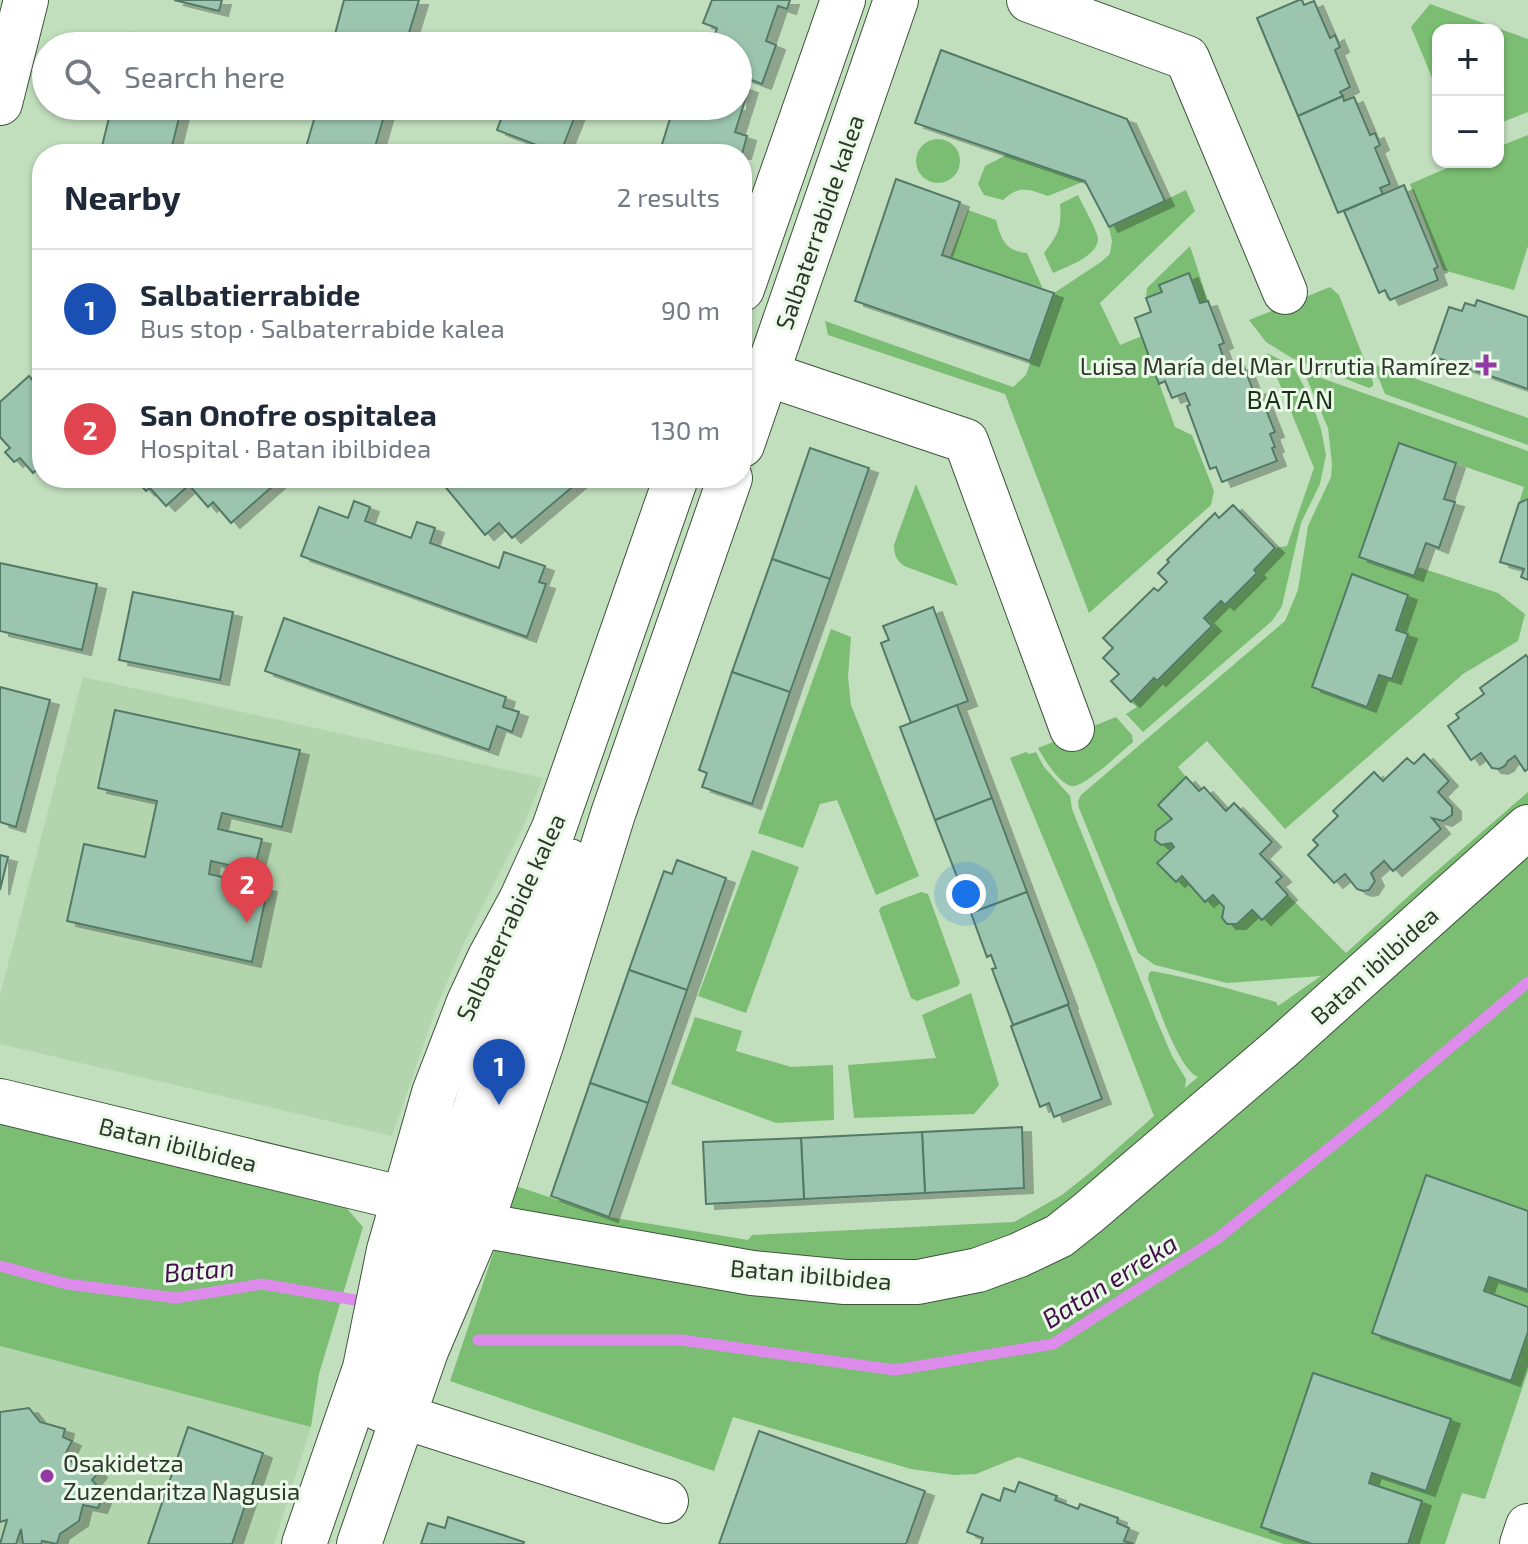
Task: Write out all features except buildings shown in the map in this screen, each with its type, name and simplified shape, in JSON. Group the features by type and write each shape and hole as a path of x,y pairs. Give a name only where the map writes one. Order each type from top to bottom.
{"street":[{"path":"0,103 26,0"},
{"name":"Salbaterrabide kalea","path":"752,260 843,0"},
{"name":"Salbaterrabide kalea","path":"754,372 871,0"},
{"name":"Salbaterrabide kalea","path":"754,372 896,0"},
{"path":"1029,0 1187,58 1285,292"},
{"path":"754,372 966,441 1072,729"},
{"name":"Salbaterrabide kalea","path":"359,1544 392,1413 413,1307 434,1093 458,1028 490,957 521,900 554,828 673,488"},
{"name":"Salbaterrabide kalea","path":"304,1544 365,1368 389,1250 421,1205 502,1031 589,808 701,488"},
{"name":"Salbaterrabide kalea","path":"333,1544 392,1413 426,1351 481,1223 542,1042 613,814 727,488"},
{"name":"Batan ibilbidea","path":"0,1101 421,1205 492,1227 752,1273 845,1282 918,1282 978,1270 1059,1236 1280,1049 1528,827"},
{"path":"392,1413 666,1501"},
{"path":"1522,1544 1528,1526"}],"shaded area":[{"path":"83,677 543,778 437,1006 392,1136 0,1044 0,995"},
{"path":"0,1346 311,1427 274,1544 0,1544"}],"green space":[{"path":"1430,4 1486,24 1432,24 1432,78 1411,27"},
{"path":"1504,30 1528,39 1528,112 1504,122"},
{"path":"1528,135 1528,246 1514,290 1443,270 1410,184 1447,168 1504,168 1504,145"},
{"path":"938,139 953,146 960,161 953,176 938,183 923,176 916,161 923,146"},
{"path":"1008,154 1085,181 1048,196 1024,190 1014,192 1003,200 984,195 978,184 985,166"},
{"path":"1186,190 1195,211 1100,303 1120,345 1142,336 1175,427 1192,435 1214,491 1211,505 1089,613 1005,394 828,335 825,321 1013,387 1026,375 1054,293 1110,254 1112,241 1109,227"},
{"path":"1078,195 1097,234 1097,244 1081,260 1053,273 1044,253 1058,231 1060,204"},
{"path":"968,210 996,220 1005,243 1014,250 1027,253 1043,289 950,257"},
{"path":"1190,246 1208,301 1200,303 1189,274 1160,285 1162,292 1146,298 1147,288"},
{"path":"1330,287 1339,295 1373,382 1369,388 1292,358 1266,342 1249,320"},
{"path":"1267,353 1293,366 1310,398 1326,455 1320,484 1301,523 1282,606 1272,621 1143,732 1126,714 1137,707 1131,702 1212,627 1204,618 1221,601 1225,604 1257,574 1254,570 1275,548 1287,546 1314,468"},
{"path":"1373,364 1528,418 1528,445 1385,394"},
{"path":"1304,372 1528,451 1528,499 1519,503 1524,487 1399,444 1359,557 1414,576 1418,567 1498,593 1525,614 1518,641 1463,674 1285,829 1207,741 1178,767 1186,777 1159,804 1172,819 1158,830 1155,840 1161,845 1171,843 1174,847 1176,882 1182,876 1205,901 1213,895 1224,907 1222,917 1227,924 1237,924 1252,910 1262,920 1288,895 1346,953 1528,792 1528,1371 1485,1499 1462,1493 1445,1544 1284,1544 1018,1457 976,1474 954,1475 911,1469 733,1417 714,1471 450,1381 516,1186 609,1217 748,1240 752,1235 1014,1222 1062,1195 1154,1116 1010,758 1036,752 1044,767 1070,796 1072,809 1157,1021 1186,1079 1185,1088 1198,1077 1190,1071 1176,1048 1148,979 1149,973 1152,971 1214,985 1276,1002 1278,1006 1321,976 1227,983 1155,965 1138,953 1078,801 1081,795 1285,621 1298,590 1308,526 1331,477 1332,464 1328,428"},
{"path":"916,484 958,586 904,566 896,557 894,545"},
{"path":"831,629 851,637 848,677 851,705 919,876 876,895 837,800 820,804 803,848 758,833"},
{"path":"1116,717 1132,735 1133,742 1093,776 1077,785 1071,786 1061,780 1038,748"},
{"path":"752,850 799,867 746,1013 698,996"},
{"path":"921,892 928,894 960,982 958,986 917,1001 911,998 879,911 881,907"},
{"path":"971,993 999,1085 974,1114 854,1118 848,1065 936,1058 922,1015"},
{"path":"695,1017 742,1031 736,1051 791,1067 833,1065 834,1120 776,1123 671,1084"},
{"path":"0,1120 342,1203 363,1227 319,1374 311,1427 0,1346"}],"waterway":[{"name":"Batan erreka","path":"478,1340 681,1340 895,1370 1053,1344 1218,1238 1528,982"},
{"name":"Batan","path":"0,1266 67,1284 176,1298 262,1284 355,1300"}],"place":[{"name":"Luisa María del Mar Urrutia Ramírez","path":"1486,365"},
{"name":"San Onofre ospitalea","path":"247,923"},
{"name":"Salbatierrabide","path":"499,1105"},
{"name":"Osakidetza Zuzendaritza Nagusia","path":"47,1476"}],"district":[{"name":"BATAN","path":"1291,398"}]}
